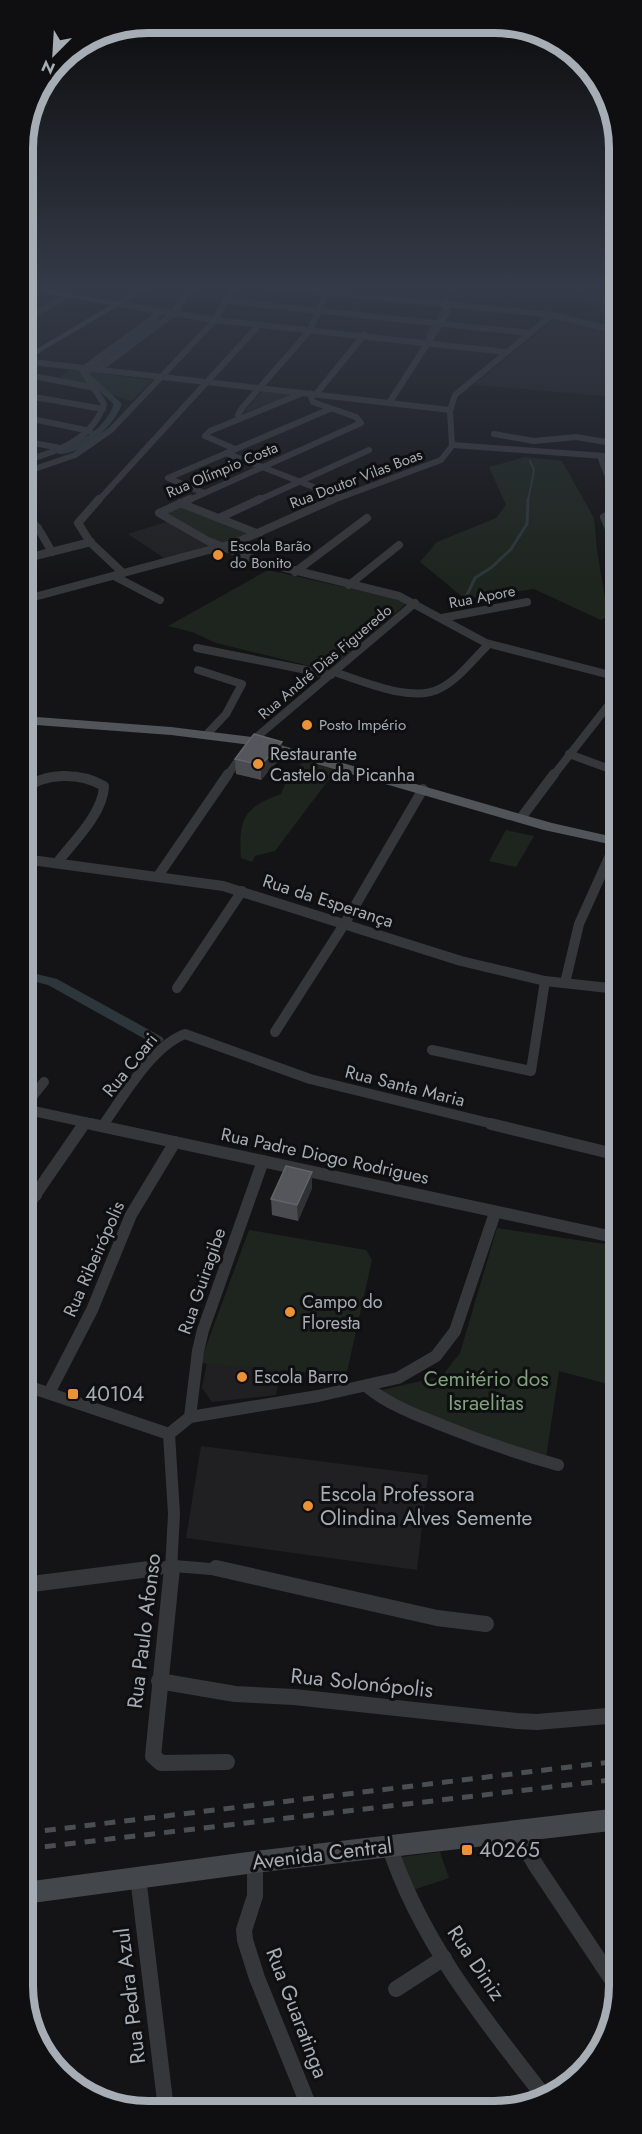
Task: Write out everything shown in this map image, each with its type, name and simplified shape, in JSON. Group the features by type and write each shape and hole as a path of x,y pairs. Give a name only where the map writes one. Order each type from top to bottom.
{"main road":[{"path":"33,721 207,734 252,741 570,833 609,840"},
{"name":"Avenida Central","path":"33,1892 389,1845 609,1820"}],"street":[{"path":"72,384 94,388"},
{"path":"33,458 57,450 88,430 103,409 102,398 91,384"},
{"path":"33,470 70,457 90,447 153,384"},
{"path":"123,573 78,528 82,518 204,384"},
{"path":"211,384 450,410"},
{"path":"239,418 238,415 242,408 264,384"},
{"path":"235,449 206,437 205,434 239,418 310,393 319,384"},
{"path":"389,403 402,384"},
{"path":"468,384 455,395 450,403 453,445 609,456"},
{"path":"310,393 313,402 330,409"},
{"path":"33,397 103,409"},
{"path":"204,493 168,478 330,409"},
{"name":"Rua Olímpio Costa","path":"221,548 159,513 362,423 356,417 330,409"},
{"path":"33,419 105,434"},
{"path":"494,434 531,441 576,437 609,442"},
{"path":"33,444 57,450 70,457"},
{"name":"Rua Doutor Vilas Boas","path":"33,597 221,548 259,534 339,497 432,465 449,454 453,445"},
{"path":"219,518 369,450"},
{"path":"226,453 339,497"},
{"path":"600,456 609,480"},
{"path":"180,503 259,534"},
{"path":"609,514 604,517 609,529"},
{"path":"295,572 367,518"},
{"path":"33,523 52,552"},
{"path":"33,557 91,542"},
{"path":"349,585 399,545"},
{"path":"221,548 295,572 383,592 415,603 489,644 609,676"},
{"path":"114,576 160,600"},
{"name":"Rua Apore","path":"442,618 527,602"},
{"name":"Rua André Dias Figueredo","path":"158,876 201,811 252,741 415,603"},
{"path":"197,648 333,673 406,693 423,695 441,688 489,644"},
{"path":"198,670 242,684 226,714 207,734"},
{"path":"521,818 609,704"},
{"path":"569,754 609,769"},
{"path":"33,783 46,778 83,779 104,786 105,795 98,807 57,863"},
{"path":"275,1032 345,923 423,789"},
{"path":"565,983 579,924 609,859"},
{"name":"Rua da Esperança","path":"33,860 158,876 242,891 461,961 544,981 609,988"},
{"path":"177,988 242,891"},
{"path":"432,1050 531,1071 544,981"},
{"name":"Rua Coari","path":"103,1125 157,1054 178,1035 188,1035"},
{"name":"Rua Santa Maria","path":"188,1035 310,1078 609,1153"},
{"path":"33,1096 44,1082"},
{"name":"Rua Padre Diogo Rodrigues","path":"33,1110 414,1192 495,1213 609,1236"},
{"path":"33,1199 85,1122"},
{"name":"Rua Ribeirópolis","path":"49,1393 92,1310 131,1215 175,1142"},
{"name":"Rua Guiragibe","path":"190,1417 198,1351 203,1330 263,1161"},
{"path":"33,1389 169,1434 190,1417 366,1386 398,1378 436,1356 447,1344 454,1331 495,1213"},
{"path":"366,1386 385,1401 407,1412 526,1456 558,1465"},
{"name":"Rua Paulo Afonso","path":"169,1434 175,1475 174,1566 152,1749 155,1760 161,1763 227,1762"},
{"path":"33,1584 174,1566 232,1570 296,1587 437,1618 486,1624"},
{"name":"Rua Solonópolis","path":"159,1681 235,1694 294,1696 518,1721 562,1720 609,1715"},
{"path":"516,1831 535,1864 609,1975"},
{"name":"Rua Diniz","path":"389,1845 408,1897 444,1958 463,1988 540,2091"},
{"name":"Rua Guaratinga","path":"255,1862 255,1896 244,1930 245,1940 257,1978 307,2101"},
{"name":"Rua Pedra Azul","path":"138,1877 165,2101"},
{"path":"396,1989 444,1958"}],"shaded area":[{"path":"609,384 609,396 473,385"},
{"path":"169,521 214,547 167,560 128,534"},
{"name":"Escola Barro","path":"207,1363 281,1370 276,1395 212,1402 202,1388"},
{"name":"Escola Professora Olindina Alves Semente","path":"201,1446 428,1475 417,1570 186,1538"}],"green space":[{"path":"77,384 149,384 131,401"},
{"path":"262,391 295,394 243,413"},
{"path":"525,457 562,461 594,518 608,616 601,620 534,589 465,599 420,562 437,542 496,518 506,505 489,467"},
{"path":"178,505 249,535 224,545 161,512"},
{"path":"268,570 407,603 330,671 216,643 192,632 168,626"},
{"path":"304,761 336,770 275,851 255,856 252,862 241,858 241,833 246,816 259,804 281,794 287,779"},
{"path":"506,830 534,836 516,867 489,861"},
{"name":"Cemitério dos Israelitas","path":"497,1228 609,1245 609,1384 559,1371 546,1458 430,1419 378,1391 442,1376 460,1353"},
{"name":"Campo do Floresta","path":"249,1230 366,1250 372,1260 346,1376 200,1363"},
{"path":"440,1852 449,1878 413,1890 401,1857"}],"building":[{"path":"254,734 282,742 261,765 235,759"},
{"path":"286,1166 312,1172 297,1205 271,1199"}],"waterway":[{"path":"61,452 96,434 115,413 118,404 96,384"},
{"path":"528,501 534,470 530,461"},
{"path":"465,599 475,578 492,567 511,549 527,524 528,499"},
{"path":"33,977 52,982 157,1040"}],"railway":[{"path":"33,1832 609,1762"},
{"path":"33,1848 609,1780"}],"place":[{"name":"Escola Barão do Bonito","path":"218,555"},
{"name":"Posto Império","path":"307,725"},
{"name":"Restaurante Castelo da Picanha","path":"258,764"},
{"name":"Campo do Floresta","path":"290,1312"},
{"name":"Escola Barro","path":"242,1377"},
{"name":"40104","path":"73,1394"},
{"name":"Escola Professora Olindina Alves Semente","path":"308,1506"},
{"name":"40265","path":"467,1850"}]}
